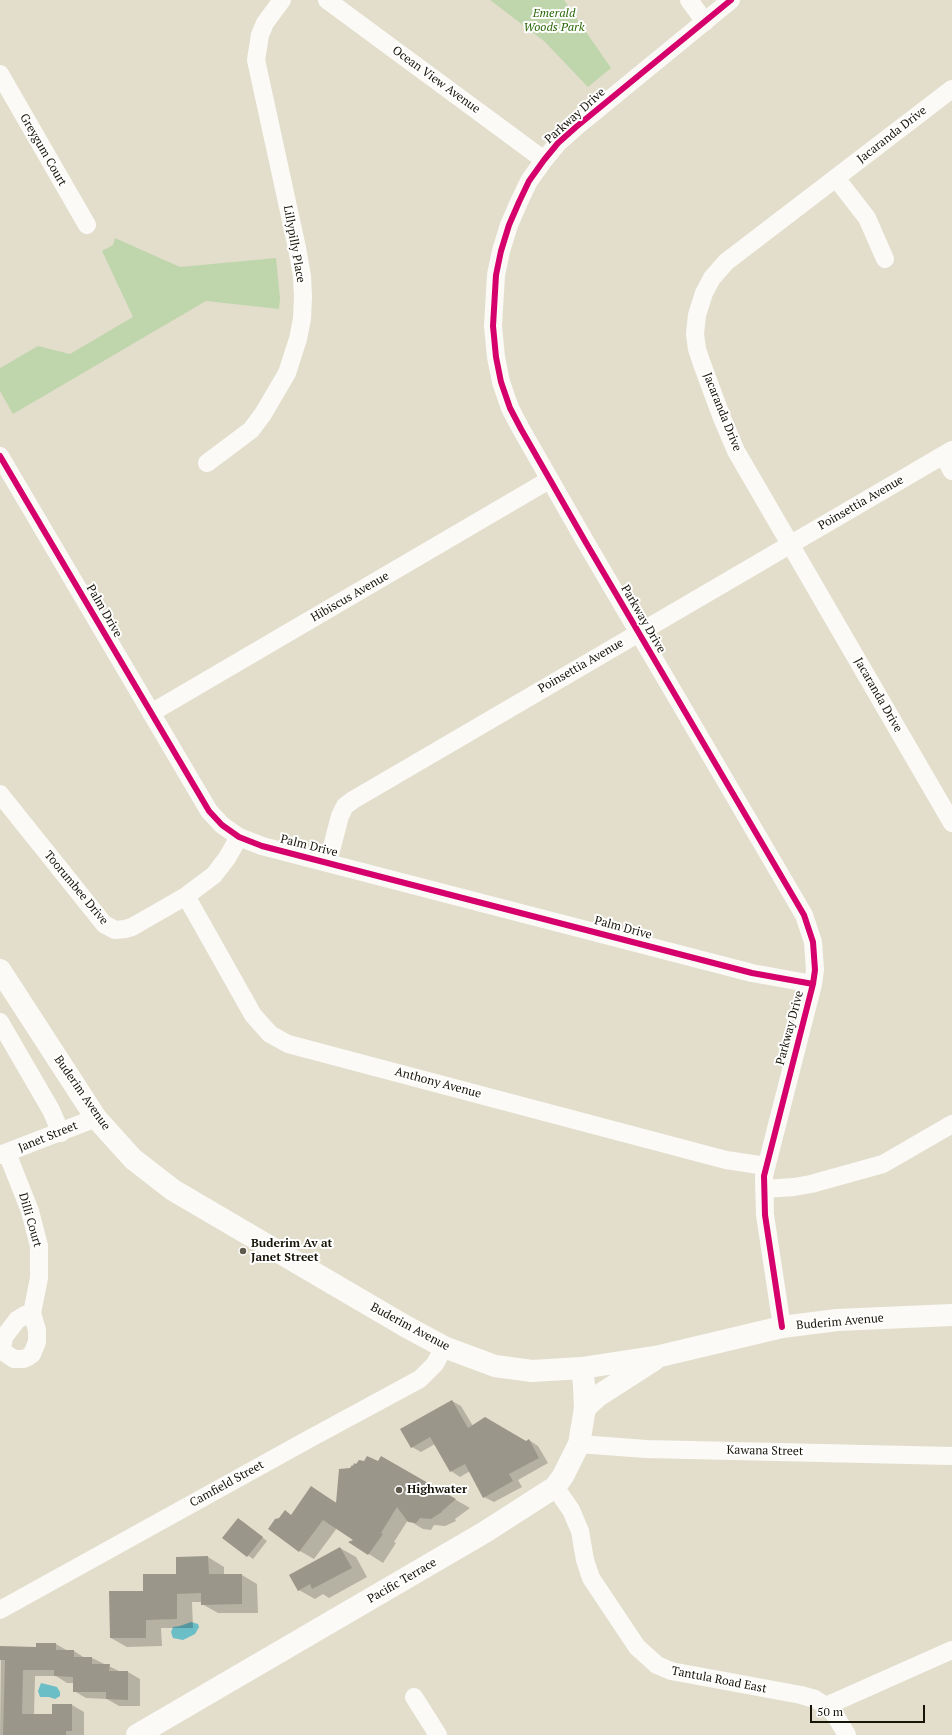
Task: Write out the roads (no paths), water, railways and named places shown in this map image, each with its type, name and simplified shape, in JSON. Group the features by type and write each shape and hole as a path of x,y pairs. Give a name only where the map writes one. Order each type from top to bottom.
{"main road":[{"name":"Buderim Avenue","path":"0,970 96,1118 133,1159 173,1190 399,1322 444,1347 495,1366 518,1370 548,1371 582,1368 660,1356 782,1327 837,1320 952,1315"},
{"path":"585,1408 598,1396 660,1356"},
{"name":"Pacific Terrace","path":"137,1735 486,1532 555,1487 564,1476 579,1444 585,1408 582,1368"}],"street":[{"name":"Lillypilly Place","path":"207,463 251,430 263,414 286,374 298,339 302,319 303,297 299,262 256,60 260,35 265,24 282,0"},
{"name":"Ocean View Avenue","path":"327,0 544,160"},
{"path":"689,0 705,22"},
{"name":"Parkway Drive","path":"731,0 576,127 558,143 544,160 529,181 509,224 496,275 493,299 493,326 497,363 501,382 510,408 549,480 804,915 813,942 815,955 813,984 766,1166 764,1189 765,1215 782,1327"},
{"name":"Greygum Court","path":"0,74 87,225"},
{"name":"Jacaranda Drive","path":"952,89 726,262 709,283 704,293 697,315 696,334 697,349 722,418 736,451 952,823"},
{"path":"836,178 867,218 885,260"},
{"path":"948,452 952,471"},
{"name":"Poinsettia Avenue","path":"328,862 340,816 349,803 948,452"},
{"name":"Palm Drive","path":"0,456 209,811 222,825 239,837 262,846 752,973 813,984"},
{"name":"Hibiscus Avenue","path":"151,713 549,480"},
{"name":"Toorumbee Drive","path":"0,794 104,924 109,928 120,930 132,927 186,896 214,875 227,858 239,837"},
{"name":"Anthony Avenue","path":"186,896 253,1016 270,1034 288,1044 726,1160 766,1166"},
{"path":"0,1022 51,1110 61,1133"},
{"name":"Janet Street","path":"4,1154 61,1133 96,1118"},
{"path":"764,1189 794,1187 810,1184 883,1164 952,1124"},
{"name":"Dilli Court","path":"4,1154 30,1211 39,1246 39,1278 32,1313"},
{"name":"Camfield Street","path":"0,1610 420,1379 435,1364 444,1347"},
{"name":"Kawana Street","path":"579,1444 646,1449 952,1456"},
{"name":"Tantula Road East","path":"555,1487 571,1510 580,1531 585,1560 592,1578 637,1647 647,1658 657,1665 671,1671 801,1695 815,1699 826,1706"},
{"path":"847,1735 835,1715 826,1706 952,1650"},
{"path":"414,1698 438,1735"}],"water":[{"path":"191,1622 198,1624 199,1627 195,1634 183,1640 173,1638 171,1632 173,1627"},
{"path":"41,1683 57,1687 60,1692 60,1696 55,1699 40,1697 38,1691"}],"place":[{"name":"Buderim Av at Janet Street","path":"243,1251"},
{"name":"Highwater","path":"399,1490"}],"park label":[{"name":"Emerald Woods Park","path":"554,21"}]}
